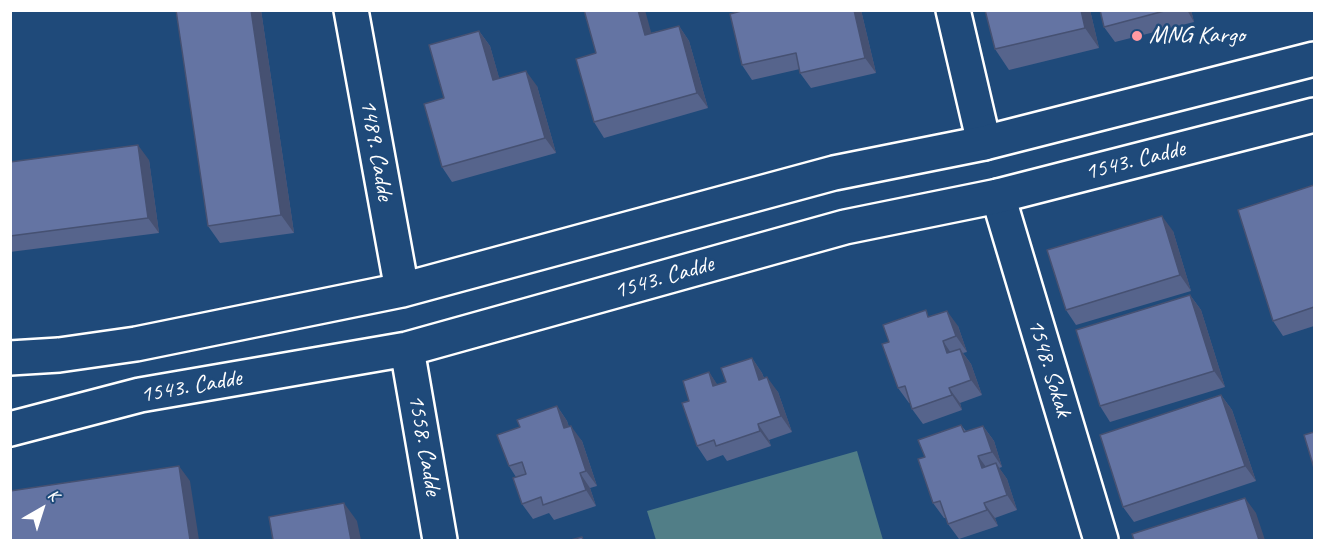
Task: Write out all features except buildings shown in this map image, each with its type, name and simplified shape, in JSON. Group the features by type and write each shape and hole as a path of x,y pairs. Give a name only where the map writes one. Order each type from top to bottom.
{"main road":[{"name":"1489. Cadde","path":"351,10 402,290"},
{"path":"953,10 984,143"},
{"path":"10,358 59,355 136,344 402,290 834,174 984,143 1314,58"},
{"name":"1543. Cadde","path":"10,429 140,395 407,350 845,226 998,196 1314,115"},
{"name":"1548. Sokak","path":"998,196 1101,540"},
{"name":"1558. Cadde","path":"407,350 440,540"}],"green space":[{"path":"857,451 883,540 656,540 647,511"}],"place":[{"name":"MNG Kargo","path":"1137,36"}]}
